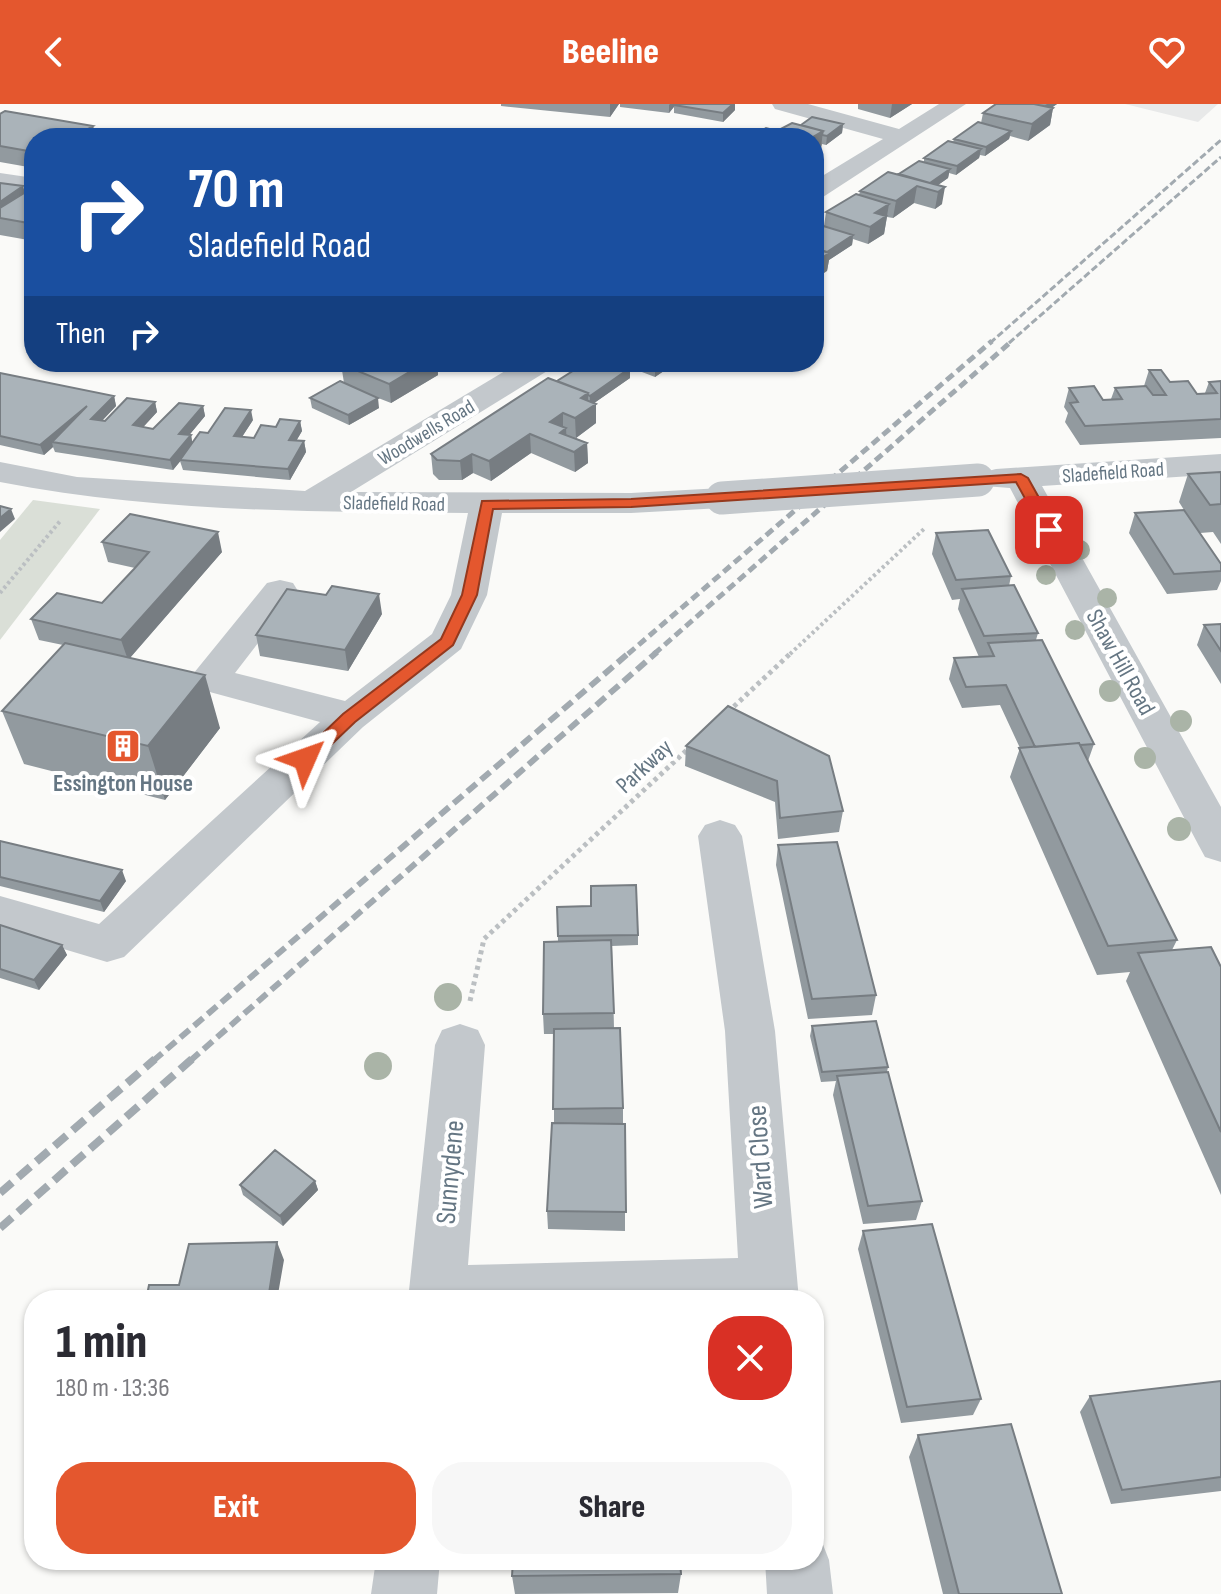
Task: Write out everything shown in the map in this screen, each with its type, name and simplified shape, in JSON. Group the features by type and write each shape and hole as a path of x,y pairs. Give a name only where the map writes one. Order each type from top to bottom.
{"street":[{"path":"783,104 901,137"},
{"path":"824,186 955,104"},
{"path":"0,180 24,184"},
{"name":"Woodwells Road","path":"311,502 525,372"},
{"name":"Sladefield Road","path":"0,472 77,487 311,502 487,504 631,503 1221,464"},
{"name":"Shaw Hill Road","path":"1021,478 1221,846"},
{"path":"0,913 107,944 349,718 448,641 469,595 487,504"},
{"path":"280,591 209,679 327,709 349,718"},
{"name":"Ward Close","path":"720,836 750,1031 769,1290"},
{"name":"Sunnydene","path":"438,1290 460,1045"},
{"path":"404,1594 407,1570"},
{"path":"798,1570 800,1594"}],"path":[{"path":"725,715 978,480"},
{"path":"0,593 61,519 77,487"},
{"name":"Parkway","path":"460,1045 484,939 691,747"}],"shaded area":[{"path":"1125,104 1218,104 1198,122"},
{"path":"33,500 100,509 0,640 0,540"}],"building":[{"path":"675,104 733,104 723,113"},
{"path":"996,104 1034,104 1053,108 1032,124 983,113"},
{"path":"5,111 93,126 24,128 24,150 0,146 0,114"},
{"path":"812,117 843,124 827,136 824,135 824,128 801,125"},
{"path":"978,122 1011,131 986,147 954,139"},
{"path":"792,123 811,128 783,128"},
{"path":"948,141 981,149 957,166 924,158"},
{"path":"919,161 950,169 930,183 899,174"},
{"path":"888,172 945,187 938,192 917,186 896,201 860,191"},
{"path":"0,183 23,186 0,202"},
{"path":"24,193 24,222 0,218 0,208"},
{"path":"856,194 889,204 875,213 886,216 870,227 826,212"},
{"path":"824,226 853,235 824,251"},
{"path":"1149,370 1161,370 1170,382 1188,381 1197,394 1217,393 1209,382 1221,381 1221,419 1085,426 1070,403 1078,402 1069,388 1094,386 1103,400 1122,399 1115,388 1146,386 1153,395 1166,395"},
{"path":"360,372 409,372 389,384"},
{"path":"571,372 624,372 590,396 557,381"},
{"path":"0,373 114,396 91,419 105,421 127,398 155,402 133,425 153,429 179,403 203,406 179,434 191,435 170,460 52,442 87,406 40,445 0,436"},
{"path":"548,378 588,393 581,398 596,404 575,418 563,413 550,422 566,428 560,433 587,443 574,452 530,434 489,461 472,454 460,461 437,460 431,454"},
{"path":"340,381 378,398 348,415 310,398"},
{"path":"225,408 251,410 234,436 254,438 261,425 276,427 280,419 300,421 289,440 304,441 288,469 180,460 200,432 208,433"},
{"path":"1221,472 1221,504 1210,505 1188,474"},
{"path":"0,506 11,509 0,518"},
{"path":"1184,510 1221,564 1221,571 1174,574 1135,513"},
{"path":"130,514 218,532 121,640 31,619 57,593 102,603 149,552 102,542"},
{"path":"988,530 1011,576 956,580 936,533"},
{"path":"1014,585 1038,633 984,636 962,589"},
{"path":"332,586 379,594 345,650 256,635 287,589 326,595"},
{"path":"1221,624 1221,651 1204,625"},
{"path":"1042,640 1094,744 1035,747 1006,685 966,687 954,658 994,656 988,643"},
{"path":"65,643 205,675 148,746 2,711"},
{"path":"728,706 829,756 843,811 780,818 777,781 686,746"},
{"path":"1079,743 1177,940 1108,946 1019,748"},
{"path":"0,841 122,870 100,901 0,877"},
{"path":"837,842 876,995 812,999 778,845"},
{"path":"636,885 638,935 558,936 557,907 591,906 591,886"},
{"path":"0,925 62,945 34,980 0,969"},
{"path":"611,940 614,1013 543,1014 544,942"},
{"path":"1211,947 1221,967 1221,1132 1138,953"},
{"path":"876,1021 888,1067 822,1072 812,1026"},
{"path":"620,1028 623,1108 553,1109 554,1029"},
{"path":"888,1072 922,1201 868,1206 837,1076"},
{"path":"552,1123 625,1124 626,1212 547,1211"},
{"path":"275,1150 315,1181 280,1216 240,1185"},
{"path":"932,1224 981,1399 907,1407 863,1231"},
{"path":"277,1242 270,1290 148,1290 149,1285 179,1285 189,1244"},
{"path":"1221,1381 1221,1477 1122,1490 1090,1396"},
{"path":"1011,1424 1062,1594 959,1594 918,1435"},
{"path":"512,1570 681,1570 681,1574 512,1576"}],"railway":[{"path":"990,343 1221,140"},
{"path":"1009,343 1221,157"},
{"path":"628,654 992,341"},
{"path":"654,654 1012,341"},
{"path":"153,1061 630,652"},
{"path":"190,1061 657,652"},
{"path":"0,1193 155,1059"},
{"path":"0,1228 192,1059"}],"place":[{"name":"Essington House","path":"123,746"}],"route":[{"path":"305,759 349,718 448,641 469,595 487,504 631,503 1021,478 1049,530"}]}
